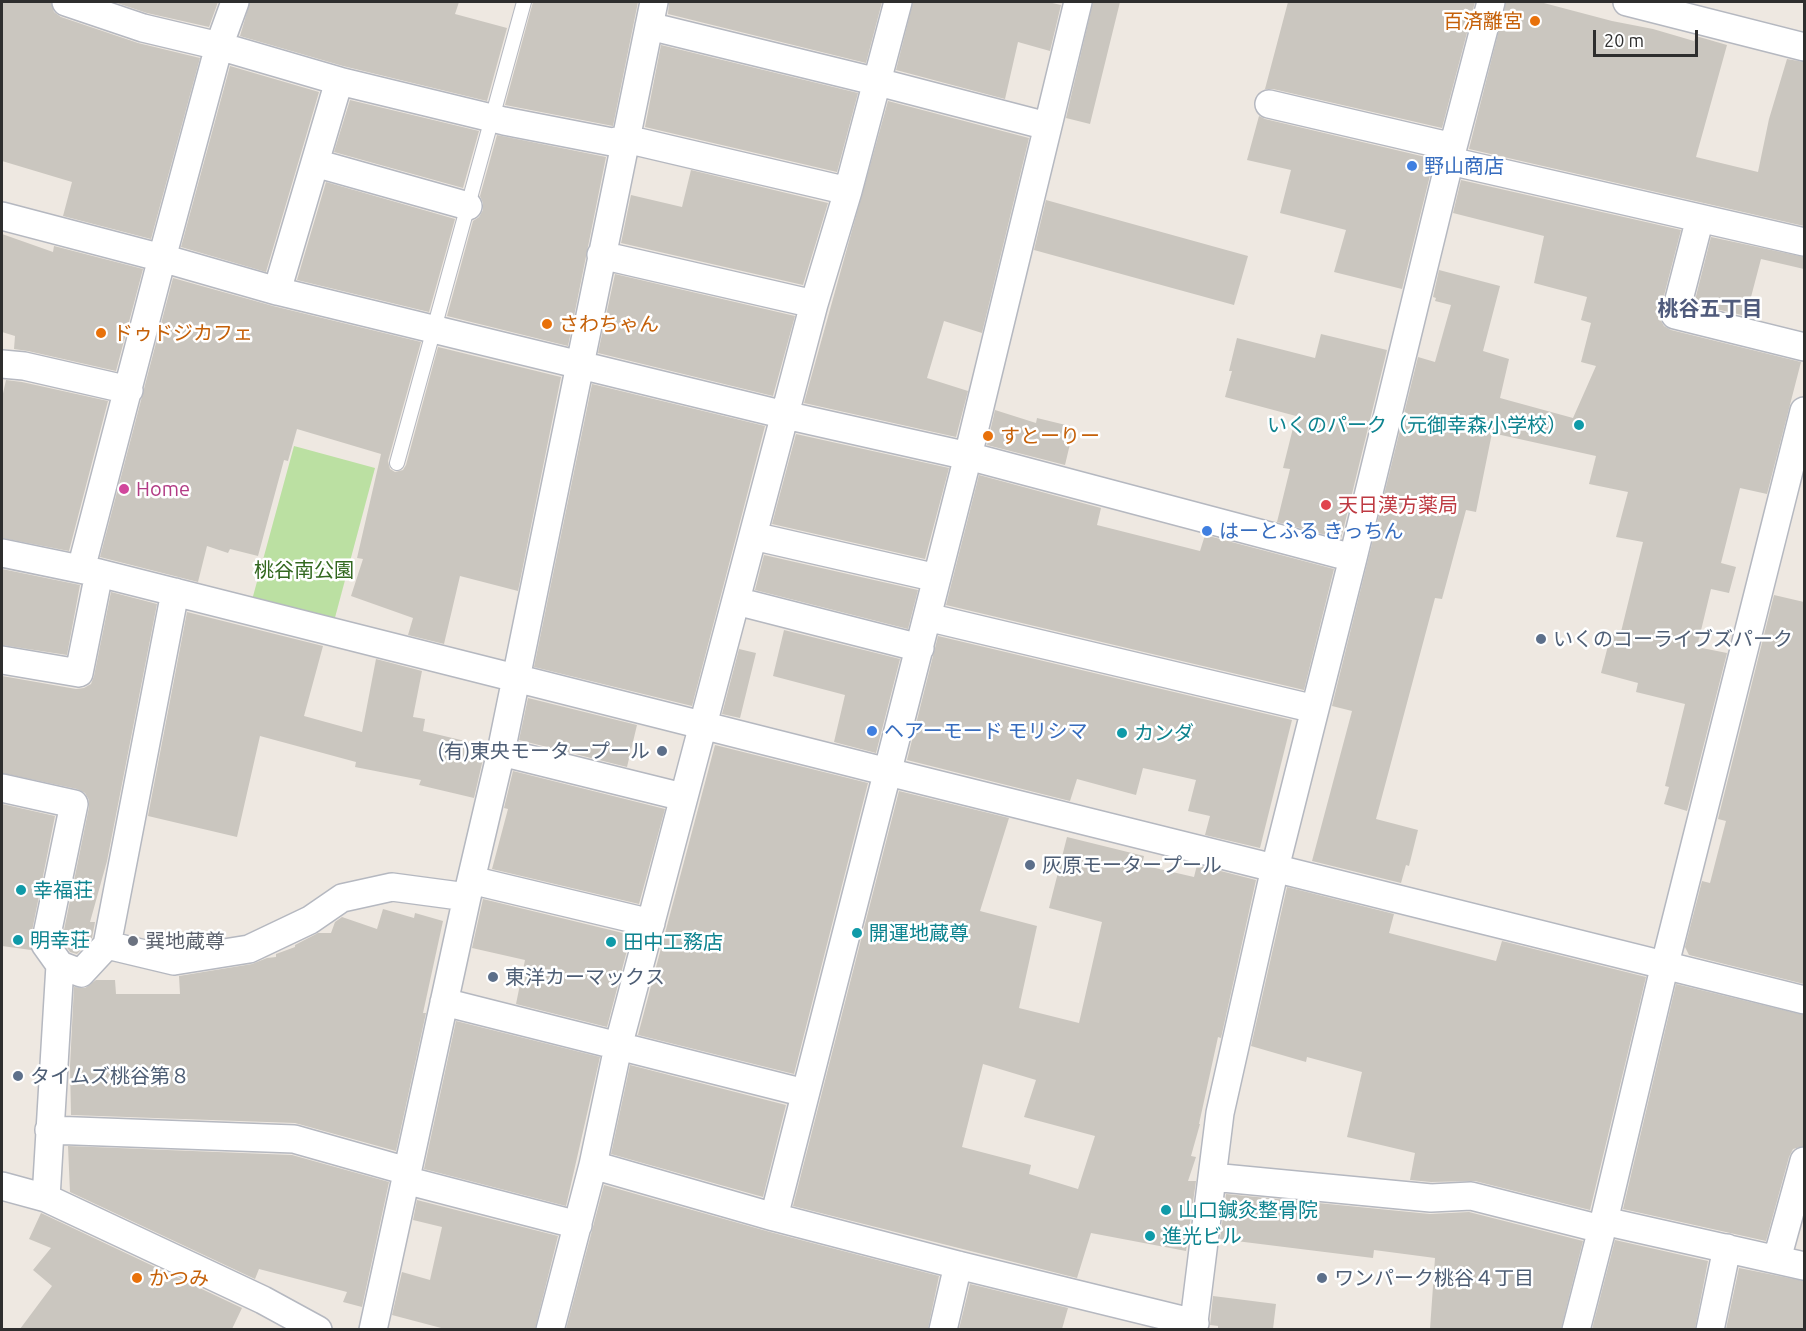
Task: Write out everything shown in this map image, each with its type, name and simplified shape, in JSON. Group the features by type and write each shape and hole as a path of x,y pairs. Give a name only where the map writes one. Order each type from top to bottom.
{"street":[{"path":"2,660 79,673 90,571 129,390 219,46 235,2"},
{"path":"550,1329 593,1165 618,1047 814,304 848,191 898,2"},
{"path":"774,1217 920,648 1078,2"},
{"path":"593,1165 774,1217 1194,1326 1220,1113 1275,868 1451,154 1491,2"},
{"path":"1628,2 1804,48"},
{"path":"73,3 143,28 219,46 339,81 493,118 612,142 626,140 848,191"},
{"path":"373,1329 517,678 601,255 652,14 878,82 1047,126"},
{"path":"277,291 339,81"},
{"path":"1269,104 1451,154 1700,218 1804,242"},
{"path":"315,163 468,207"},
{"path":"2,216 277,291 785,415 968,456 1353,558"},
{"path":"1700,218 1675,315 1804,347"},
{"path":"601,255 814,304"},
{"path":"2,364 24,366 129,390"},
{"path":"1576,1329 1804,411"},
{"path":"753,536 937,578"},
{"path":"2,553 175,592 1804,1000"},
{"path":"2,788 74,804 45,944 60,965 81,973 107,945 175,592"},
{"path":"735,601 920,648"},
{"path":"927,617 1315,709"},
{"path":"501,752 684,797"},
{"path":"107,945 174,961 249,949 310,920 342,898 392,887 469,888 651,923"},
{"path":"46,1198 60,965"},
{"path":"444,1002 805,1093"},
{"path":"49,1130 294,1139 406,1176 578,1225"},
{"path":"1777,1259 1804,1161"},
{"path":"1212,1177 1431,1198 1471,1196 1804,1266"},
{"path":"2,1186 46,1198 262,1300 318,1329"},
{"path":"1710,1329 1727,1248"},
{"path":"943,1329 958,1265"}],"lane":[{"path":"397,463 524,2"}],"green space":[{"name":"桃谷南公園","path":"294,446 375,468 333,625 252,600"}],"building":[{"path":"2,2 51,2 54,12 61,17 138,43 200,58 151,239 63,216 72,182 2,161"},
{"path":"114,2 218,2 209,27 147,13"},
{"path":"250,2 459,2 455,14 507,28 487,101 343,66 240,36"},
{"path":"533,2 638,2 613,126 505,105"},
{"path":"669,2 882,2 866,63 668,14"},
{"path":"913,2 1048,2 1061,5 1050,51 1018,42 1005,99 896,70"},
{"path":"1093,2 1120,2 1090,124 1066,118"},
{"path":"1288,2 1475,2 1442,128 1265,89"},
{"path":"1506,2 1540,2 1694,41 1696,36 1727,45 1696,157 1758,172 1769,119 1787,59 1804,62 1804,226 1469,149"},
{"path":"661,45 858,93 837,172 645,127"},
{"path":"230,66 319,92 266,272 181,247"},
{"path":"350,100 479,131 463,188 334,152"},
{"path":"888,101 1029,138 982,333 944,321 927,378 968,391 956,437 804,403"},
{"path":"1259,116 1434,159 1402,289 1334,272 1346,230 1280,213 1291,170 1247,160"},
{"path":"497,135 606,157 568,346 447,316 473,221 483,210 480,196"},
{"path":"691,170 828,203 803,285 621,243 631,195 682,207"},
{"path":"1461,180 1681,230 1660,311 1660,319 1664,326 1671,330 1801,362 1767,494 1740,488 1721,563 1736,567 1729,593 1711,589 1697,647 1727,653 1687,811 1664,804 1669,787 1665,786 1685,704 1636,692 1638,683 1601,673 1611,634 1620,636 1643,542 1616,537 1628,492 1589,484 1596,456 1492,433 1476,512 1466,510 1442,599 1435,598 1376,819 1418,830 1409,866 1406,865 1401,883 1312,861 1352,711 1332,706 1418,357 1435,362 1451,305 1435,301 1436,298 1433,297 1439,270 1500,286 1483,351 1509,359 1500,398 1573,418 1596,366 1581,362 1591,323 1581,320 1587,297 1534,283 1544,236 1453,213"},
{"path":"326,182 455,219 429,312 297,280"},
{"path":"1046,200 1248,256 1234,305 1034,250"},
{"path":"2,234 53,252 54,246 143,269 116,371 14,349 15,336 2,332"},
{"path":"1711,237 1804,257 1804,269 1761,259 1746,316 1694,304"},
{"path":"615,274 795,316 773,396 598,353"},
{"path":"173,278 273,306 421,342 388,461 390,469 395,472 403,470 406,465 438,347 561,377 518,591 460,576 444,644 408,635 413,618 351,596 363,559 357,558 381,454 297,429 288,461 284,460 258,556 230,549 228,553 207,546 198,582 100,557"},
{"path":"1321,334 1387,350 1341,539 1277,522 1290,469 1283,468 1296,416 1225,397 1237,338 1315,358"},
{"path":"6,380 108,401 69,551 2,538 2,398"},
{"path":"592,384 765,426 692,706 534,667"},
{"path":"995,410 1036,423 1037,418 1074,427 1065,465 987,445"},
{"path":"796,434 949,468 925,559 772,524"},
{"path":"979,475 1101,508 1097,525 1200,551 1205,535 1334,569 1304,690 946,605"},
{"path":"764,555 918,590 908,629 755,590"},
{"path":"2,569 80,585 67,655 2,645"},
{"path":"111,592 157,604 107,861 90,922 95,922 92,938 77,954 70,952 62,940 89,800 85,793 77,789 2,773 2,676 76,689 91,684"},
{"path":"1774,595 1804,602 1804,984 1689,955 1685,947 1702,881 1710,883 1726,821 1718,819"},
{"path":"187,612 323,646 304,716 362,732 376,659 422,671 413,717 425,719 423,731 486,746 474,798 419,785 421,780 355,767 356,762 260,736 237,837 148,816"},
{"path":"784,630 900,659 876,753 834,742 845,695 773,676"},
{"path":"938,636 1292,720 1260,848 1205,835 1210,816 1188,811 1196,780 1143,768 1136,795 1077,779 1070,801 907,760"},
{"path":"739,649 756,653 740,718 722,714"},
{"path":"528,698 637,725 627,767 519,740"},
{"path":"715,745 868,783 794,1074 638,1035"},
{"path":"513,771 665,809 639,904 492,869 508,809 504,808"},
{"path":"899,791 1009,818 980,911 1037,926 1019,1008 1079,1023 1102,922 1049,908 1067,837 1144,856 1142,865 1194,877 1197,865 1256,880 1221,1038 1218,1037 1191,1156 1196,1157 1188,1181 1196,1181 1186,1251 1091,1233 1077,1278 793,1206","holes":["983,1064 1036,1080 1024,1117 1095,1136 1078,1189 1029,1174 1031,1165 962,1147"]},
{"path":"2,804 55,816 30,941 31,950 2,946"},
{"path":"1287,887 1394,914 1389,933 1496,961 1502,941 1646,977 1590,1210 1475,1181 1410,1180 1415,1153 1347,1137 1362,1072 1307,1057 1306,1062 1251,1046"},
{"path":"483,899 631,935 607,1027 516,1004 525,960 472,948"},
{"path":"383,909 414,918 415,913 443,921 396,1151 295,1123 71,1115 70,1066 74,987 85,988 96,980 115,980 116,994 180,994 179,976 252,964 276,957 276,954 295,947 318,933 331,933 335,922 342,917 377,929"},
{"path":"1676,984 1804,1015 1804,1146 1793,1149 1789,1157 1766,1241 1623,1209"},
{"path":"456,1021 600,1057 566,1206 424,1169"},
{"path":"630,1065 786,1105 763,1197 611,1154"},
{"path":"68,1146 292,1155 389,1182 362,1307 343,1302 347,1292 259,1269 255,1279 70,1192"},
{"path":"604,1185 770,1232 939,1276 928,1329 566,1329"},
{"path":"1226,1194 1430,1214 1469,1212 1583,1241 1561,1329 1430,1329 1435,1258 1374,1250 1373,1258 1220,1239"},
{"path":"417,1200 558,1236 535,1329 445,1329 392,1315 402,1272 430,1280 442,1227 413,1220"},
{"path":"41,1213 242,1308 232,1329 20,1329 52,1286 33,1270 51,1248 29,1239"},
{"path":"1615,1240 1708,1261 1695,1329 1592,1329"},
{"path":"1739,1268 1804,1281 1804,1329 1726,1329"},
{"path":"970,1284 1068,1308 1062,1329 959,1329"},
{"path":"1213,1296 1276,1304 1273,1329 1218,1329 1218,1326 1210,1325"}],"place":[{"name":"百済離宮","path":"1535,21"},
{"name":"野山商店","path":"1412,166"},
{"name":"さわちゃん","path":"547,324"},
{"name":"ドゥドジカフェ","path":"101,333"},
{"name":"いくのパーク（元御幸森小学校）","path":"1579,425"},
{"name":"すとーりー","path":"988,436"},
{"name":"Home","path":"124,489"},
{"name":"天日漢方薬局","path":"1326,505"},
{"name":"はーとふる きっちん","path":"1207,531"},
{"name":"いくのコーライブズパーク","path":"1541,639"},
{"name":"ヘアーモード モリシマ","path":"872,731"},
{"name":"カンダ","path":"1122,733"},
{"name":"(有)東央モータープール","path":"662,751"},
{"name":"灰原モータープール","path":"1030,865"},
{"name":"幸福荘","path":"21,890"},
{"name":"開運地蔵尊","path":"857,933"},
{"name":"明幸荘","path":"18,940"},
{"name":"巽地蔵尊","path":"133,941"},
{"name":"田中工務店","path":"611,942"},
{"name":"東洋カーマックス","path":"493,977"},
{"name":"タイムズ桃谷第８","path":"18,1076"},
{"name":"山口鍼灸整骨院","path":"1166,1210"},
{"name":"進光ビル","path":"1150,1236"},
{"name":"かつみ","path":"137,1278"},
{"name":"ワンパーク桃谷４丁目","path":"1322,1278"}],"district":[{"name":"桃谷五丁目","path":"1710,309"}]}
